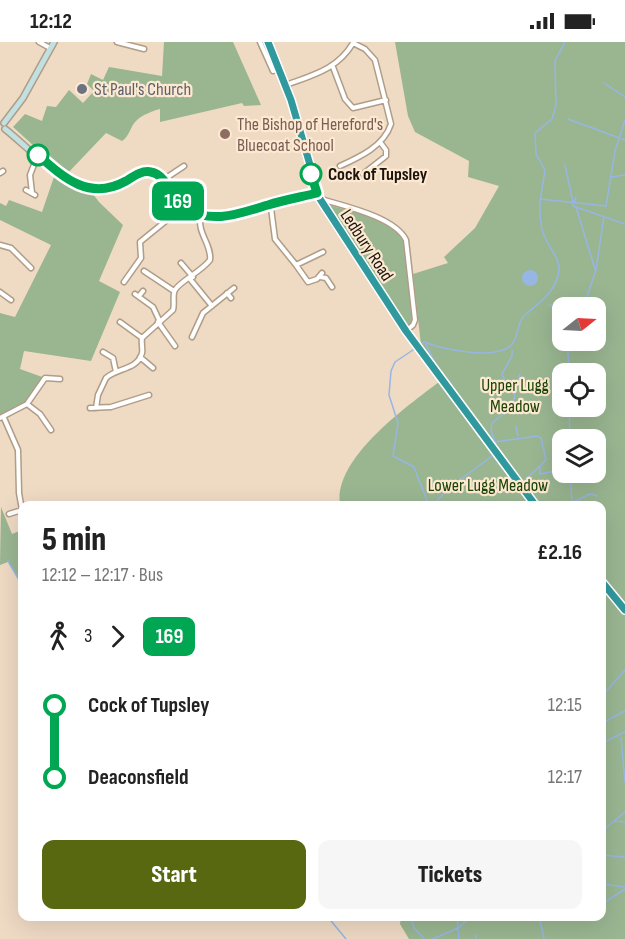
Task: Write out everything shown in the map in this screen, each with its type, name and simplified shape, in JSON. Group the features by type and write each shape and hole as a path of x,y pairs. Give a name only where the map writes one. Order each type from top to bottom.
{"highway":[{"name":"Ledbury Road","path":"268,42 276,72 286,85 319,196 369,278 406,331 532,501"},
{"path":"606,587 625,610"}],"street":[{"path":"39,42 50,48"},
{"path":"54,42 23,98 2,126 72,183 86,189 108,188 143,172 156,174 183,207 201,214 222,218 319,196 389,222 403,233 406,240 415,320 406,331"},
{"path":"117,42 144,49"},
{"name":"Ledbury Road","path":"260,42 276,72"},
{"path":"286,85 333,67 354,42 365,49 375,60 391,124 388,134 380,142 340,166"},
{"path":"333,67 345,99 353,108 386,100"},
{"path":"363,174 386,156 386,150 380,142"},
{"path":"26,190 34,194 30,175 38,155"},
{"path":"163,180 184,166"},
{"path":"124,282 141,258 140,242 183,207"},
{"path":"271,208 275,239 296,265 307,284 321,275 332,287"},
{"path":"174,291 192,278 211,258 200,229 201,214"},
{"path":"0,245 10,248 31,268"},
{"path":"296,265 323,252"},
{"path":"182,261 212,306"},
{"path":"144,272 174,291"},
{"path":"192,337 204,313 234,288"},
{"path":"143,291 137,295 155,309 159,322 175,346"},
{"path":"96,408 104,381 109,374 125,370 140,357 142,338 173,310 174,291"},
{"path":"0,292 11,300"},
{"path":"227,293 231,298"},
{"path":"120,322 142,338"},
{"path":"103,351 114,360 120,360"},
{"path":"140,357 153,368"},
{"path":"114,360 116,372"},
{"path":"20,501 18,450 2,418 27,404 45,378 60,379"},
{"path":"90,408 111,407 144,399 149,395"},
{"path":"27,404 40,414 51,430"},
{"path":"9,514 18,511"}],"green space":[{"path":"164,42 233,42 261,105 244,106 242,103 160,122 160,109 154,111 137,120 122,141 106,133 66,175 13,127 25,114 42,121 47,106 56,107 69,90 83,103 94,91 87,84 91,74 103,80 109,67 162,76"},
{"name":"Upper Lugg Meadow","path":"395,42 625,42 625,605 606,582 606,501 537,501 421,345 413,274 448,263 444,257 475,228 499,186 468,177 469,161 415,132 408,116"},
{"path":"55,174 73,187 93,194 123,225 99,281 120,292 91,361 24,351 20,369 45,378 27,404 0,418 0,313 15,317 51,245 0,220 0,203 6,206 9,200 42,212"},
{"path":"325,204 375,218 402,234 412,325 407,327"},
{"name":"Lower Lugg Meadow","path":"439,382 529,501 340,501 341,488 348,470 360,452 374,436"},
{"path":"1,507 12,534 18,532 18,578 8,562 0,565"},
{"path":"606,591 625,614 625,939 409,939 400,921 606,921"}],"water":[{"path":"530,270 538,278 530,286 522,278"}],"waterway":[{"path":"420,345 424,342 444,348 484,353 506,349 513,343 523,317 547,296 557,279 559,266 543,234 541,221 540,200 545,170 536,154 535,133 552,119 556,105 555,61 565,42"},
{"path":"604,83 625,97"},
{"path":"568,119 625,140"},
{"path":"540,199 606,206 615,151 625,120"},
{"path":"565,165 573,202"},
{"path":"611,177 625,175"},
{"path":"576,197 573,206 625,224"},
{"path":"576,207 595,269"},
{"path":"587,297 596,270 604,216"},
{"path":"426,344 437,367"},
{"path":"416,348 395,362 391,371 389,395 398,423 393,456 414,467 427,501"},
{"path":"512,350 512,356 502,374 506,383 512,387 515,397 509,409 492,423 491,430 495,442 537,436 541,438 546,460 540,466"},
{"path":"568,351 568,363"},
{"path":"514,389 520,374"},
{"path":"569,417 570,429"},
{"path":"516,426 518,436"},
{"path":"484,431 495,442 498,451"},
{"path":"437,501 449,488 492,456"},
{"path":"528,490 524,481 540,466 540,474 552,472"},
{"path":"571,483 572,501"},
{"path":"575,501 590,494 597,496"},
{"path":"8,561 18,578"},
{"path":"606,691 625,670"},
{"path":"606,721 625,711"},
{"path":"606,741 625,732"},
{"path":"621,738 625,782"},
{"path":"606,828 625,812"},
{"path":"614,821 625,822"},
{"path":"606,855 625,857"},
{"path":"606,885 625,887"},
{"path":"606,901 625,889"},
{"path":"331,921 346,939"},
{"path":"412,921 414,928 424,939"},
{"path":"457,921 459,939"},
{"path":"433,939 458,928 466,921"},
{"path":"540,921 544,939"},
{"path":"475,935 477,939"}],"bus line":[{"name":"169","path":"38,155 72,183 92,190 102,190 143,172 152,172 159,176 183,207 201,214 222,218 317,193 311,174"}],"place":[{"name":"St Paul's Church","path":"82,89"},
{"name":"The Bishop of Hereford's Bluecoat School","path":"225,134"},
{"name":"Cock of Tupsley","path":"311,174"}]}
